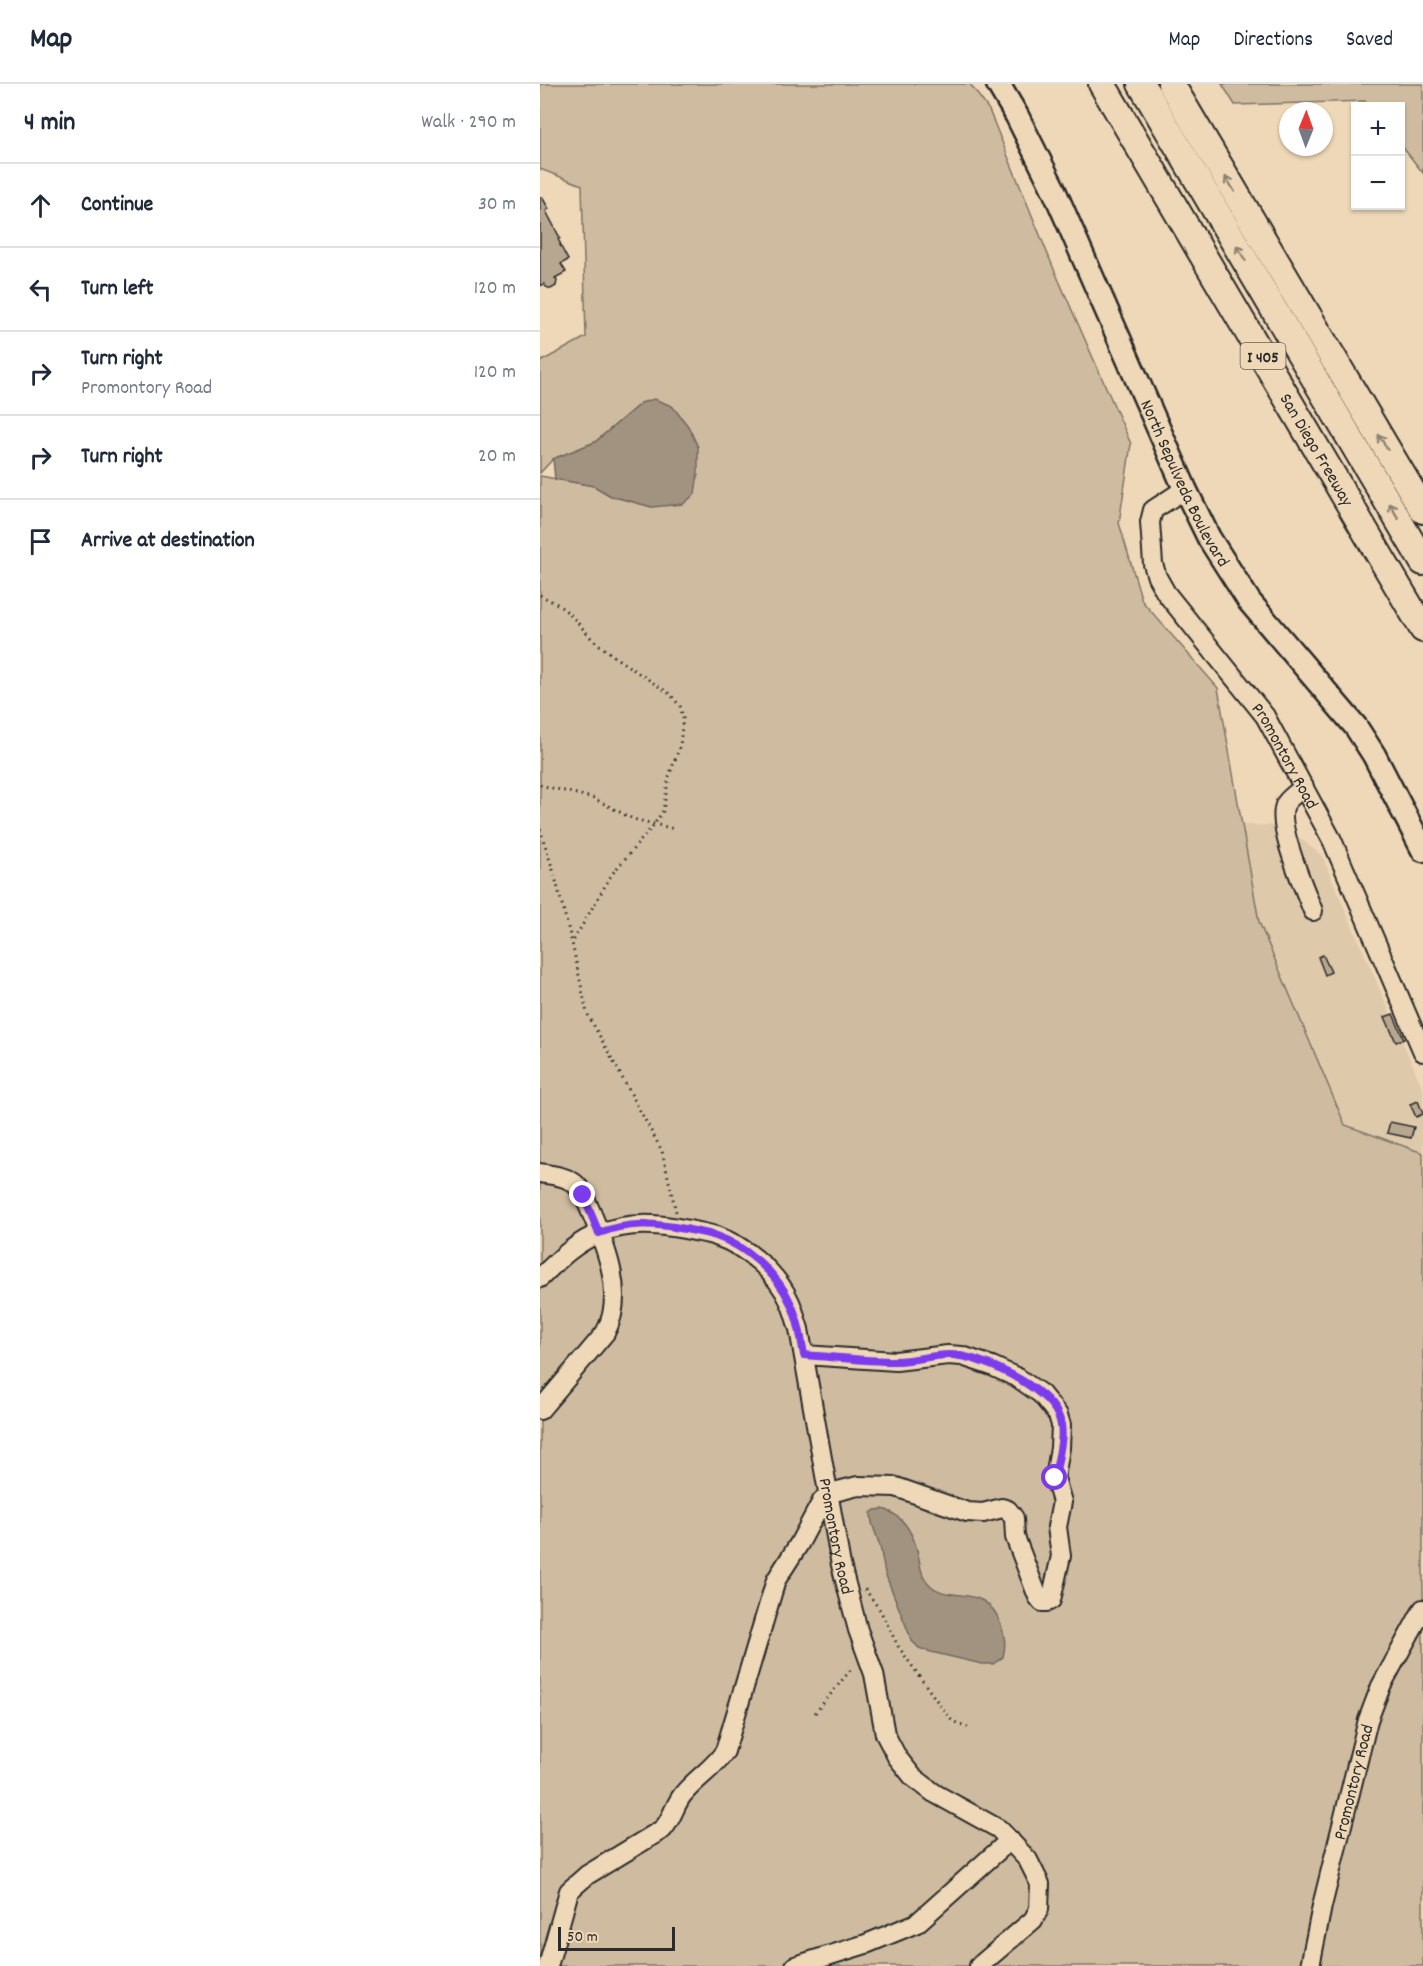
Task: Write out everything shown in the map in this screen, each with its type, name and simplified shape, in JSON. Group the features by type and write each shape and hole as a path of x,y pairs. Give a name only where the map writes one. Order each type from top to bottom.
{"highway":[{"name":"San Diego Freeway","path":"1102,84 1423,628"},
{"path":"1122,84 1423,597"},
{"path":"1141,84 1423,562"},
{"path":"1171,84 1423,510"}],"main road":[{"name":"North Sepulveda Boulevard","path":"998,84 1017,116 1053,188 1185,489 1209,538 1249,601 1356,727 1374,755 1423,850"}],"street":[{"name":"Promontory Road","path":"1185,489 1154,510 1150,522 1150,543 1156,578 1265,716 1332,840 1423,1052"},
{"path":"1304,787 1285,804 1283,822 1287,840 1313,911"},
{"path":"540,1173 562,1177 573,1182 583,1195 611,1269 614,1310 611,1323 605,1333 540,1410"},
{"name":"Promontory Road","path":"540,1278 575,1247 599,1233 625,1226 645,1224 685,1229 729,1242 750,1254 778,1283 790,1302 799,1329 830,1492 841,1564 867,1658 874,1674 885,1734 904,1768 934,1793 999,1829 1028,1860 1040,1884 1039,1909 1033,1920 979,1966"},
{"path":"548,1966 569,1891 587,1875 663,1829 685,1791 713,1767 725,1751 776,1580 822,1501 830,1492 858,1486 896,1487 967,1512 983,1513 1002,1508 1008,1510 1014,1518 1015,1537 1038,1597 1042,1602 1051,1600 1061,1556 1057,1527 1062,1502 1055,1478 1061,1425 1058,1415 1041,1394 1009,1374 963,1356 948,1355 896,1361 804,1355"},
{"name":"Promontory Road","path":"1310,1966 1322,1906 1368,1720 1381,1686 1423,1609"},
{"path":"795,1966 866,1944 917,1923 1010,1840"}],"path":[{"path":"540,595 570,614 592,639 647,680 670,694 680,706 683,718 680,746 669,776 663,811 612,874 572,943"},
{"path":"540,785 592,798 633,819 675,829"},
{"path":"540,829 572,943 587,1013 662,1151 675,1209 685,1229"},
{"path":"864,1587 880,1610 898,1646 939,1704 952,1721 970,1728"},
{"path":"815,1713 858,1662 867,1658"}],"shaded area":[{"path":"540,84 970,84 989,110 1053,267 1131,444 1119,523 1142,601 1218,688 1259,922 1345,1125 1423,1153 1423,1966 540,1966 540,476 594,486 611,496 652,507 641,403 595,442 553,459 540,473 540,362 586,337 582,185 540,169"},
{"path":"1222,84 1423,84 1423,173 1405,150 1405,102 1279,102 1235,105"},
{"path":"654,399 672,406 688,426 698,447 695,494 683,504 652,507 611,496 594,486 555,479 553,459 595,442 641,403"},
{"path":"1242,825 1285,826 1322,856 1423,1089 1423,1153 1345,1125 1259,922"},
{"path":"883,1509 898,1517 908,1528 915,1543 922,1573 932,1587 941,1592 974,1597 985,1602 994,1611 1004,1637 1003,1657 993,1664 982,1664 931,1652 919,1648 912,1641 885,1573 880,1546 872,1523 871,1513"}],"building":[{"path":"542,197 549,209 546,211 568,260 561,264 566,272 555,278 556,286 551,289 544,284 540,286 540,198"},
{"path":"1323,955 1331,972 1325,975 1318,957"},
{"path":"1393,1014 1404,1039 1396,1042 1385,1017"},
{"path":"1418,1101 1423,1114 1416,1117 1410,1104"},
{"path":"1390,1122 1414,1127 1411,1138 1387,1133"}],"route":[{"path":"583,1195 599,1233 625,1226 659,1225 715,1236 750,1254 778,1283 790,1302 799,1329 804,1355 896,1361 948,1355 963,1356 1017,1378 1041,1394 1058,1415 1061,1435 1055,1478"}]}
